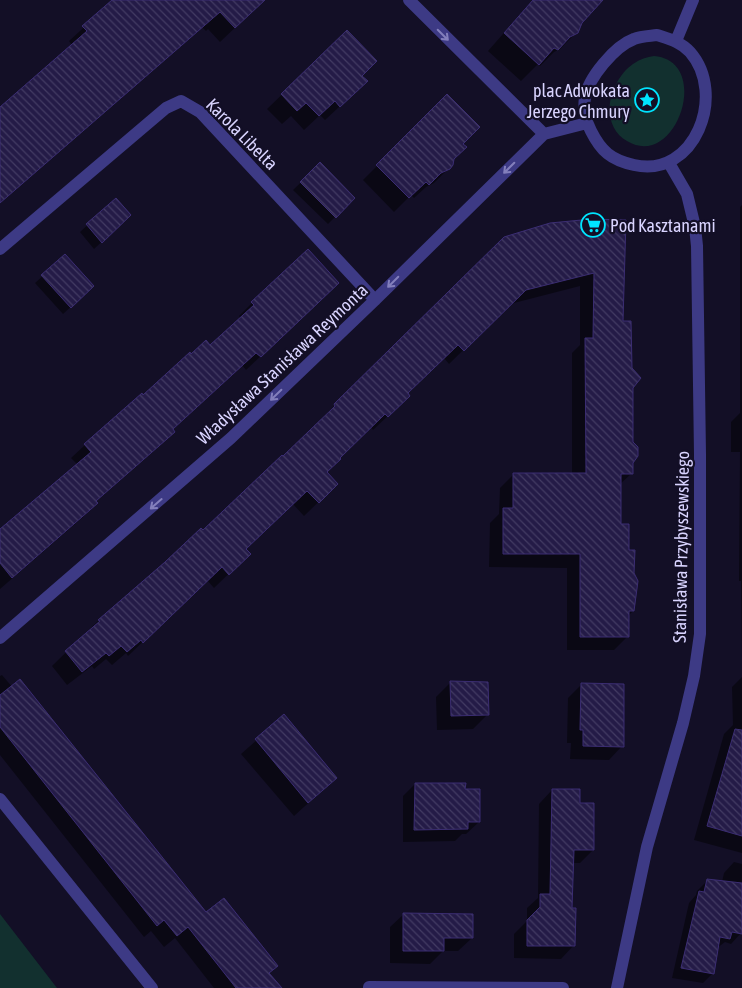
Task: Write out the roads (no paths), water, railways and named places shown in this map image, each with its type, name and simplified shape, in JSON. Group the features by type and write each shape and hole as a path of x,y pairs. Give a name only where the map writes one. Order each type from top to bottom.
{"street":[{"path":"409,0 544,134"},
{"path":"676,41 693,0"},
{"path":"657,35 676,41 690,52 698,65 703,79 706,97 702,124 693,141 682,154 669,163 656,166 642,167 611,157 598,146 586,123 585,98 595,75 610,57 624,44 634,38 657,35"},
{"name":"Karola Libelta","path":"0,249 166,108 181,101 200,112 375,300"},
{"name":"Władysława Stanisława Reymonta","path":"0,638 231,438 544,134 586,123"},
{"name":"Stanisława Przybyszewskiego","path":"617,988 649,838 683,723 694,676 700,634 697,246 695,227 687,194 669,163"},
{"path":"0,799 152,988"},
{"path":"370,986 563,988"}],"place":[{"name":"plac Adwokata Jerzego Chmury","path":"647,100"},
{"name":"Pod Kasztanami","path":"593,225"}]}
